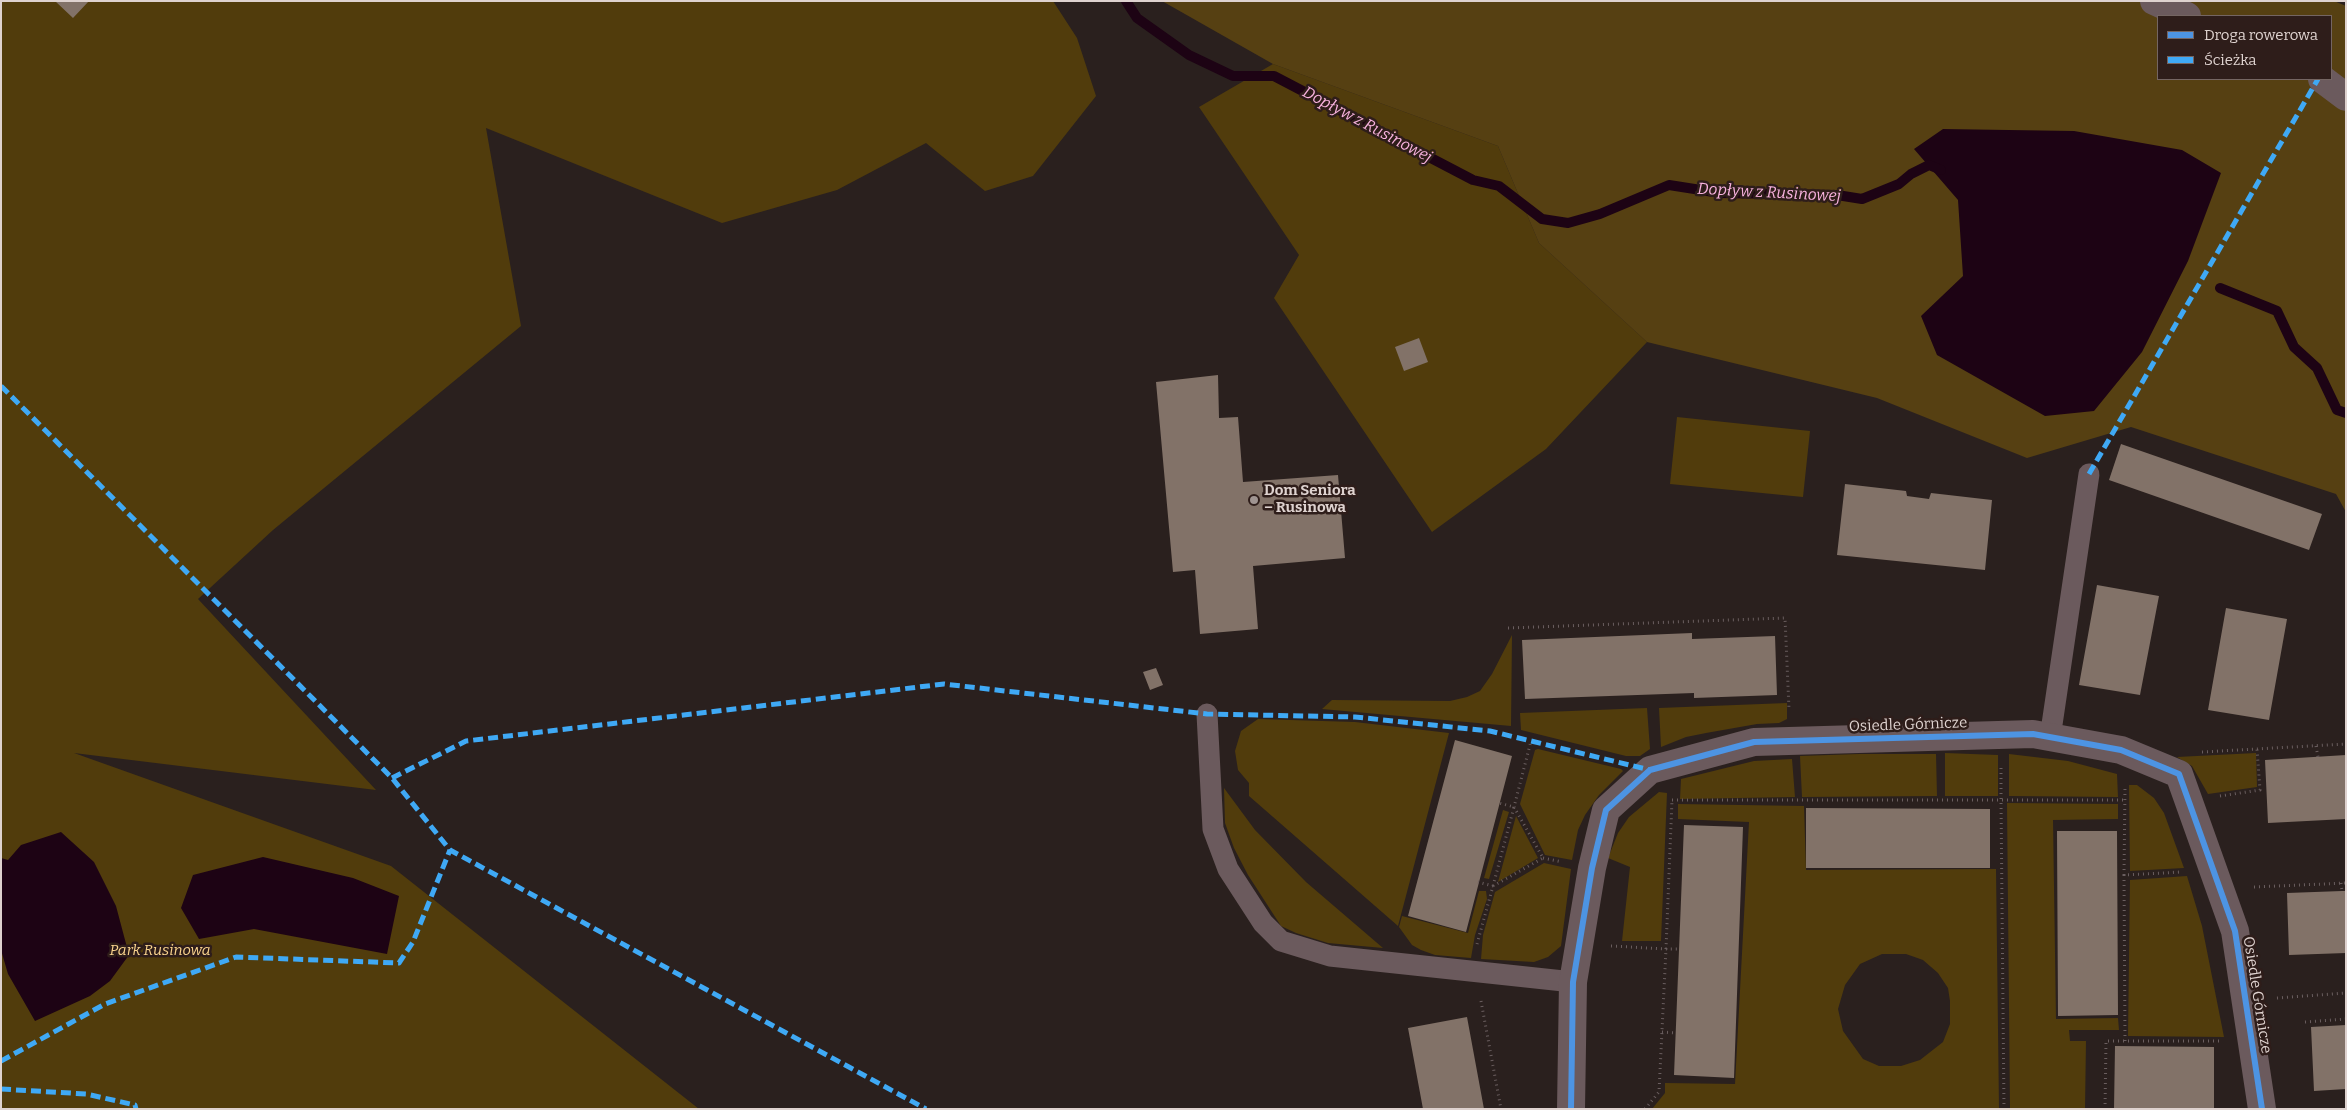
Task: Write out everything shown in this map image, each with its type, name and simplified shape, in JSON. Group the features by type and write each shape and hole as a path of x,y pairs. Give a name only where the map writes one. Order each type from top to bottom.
{"street":[{"path":"2154,1 2185,15"},
{"path":"2323,80 2346,97"},
{"name":"Osiedle Górnicze","path":"1571,1109 1573,982 1606,810 1650,770 1754,742 2033,734 2121,750 2179,774 2235,931 2262,1109"}],"lane":[{"path":"2050,738 2088,474"},
{"path":"1207,714 1213,829 1228,869 1263,923 1281,941 1330,956 1573,982"}],"path":[{"path":"2001,734 2004,1109"},
{"path":"1499,803 1514,807 1543,858 1493,886 1514,807 1531,741"},
{"path":"2199,752 2346,744"},
{"path":"2316,746 2318,757"},
{"path":"2213,797 2260,790 2258,749"},
{"path":"1645,1109 1659,1092 1672,764"},
{"path":"2125,777 2125,1041"},
{"path":"1672,800 2125,800"},
{"path":"2124,875 2188,871"},
{"path":"2341,883 2342,891"},
{"path":"2247,888 2346,883"},
{"path":"1579,945 1680,950"},
{"path":"1479,992 1501,1109"},
{"path":"2271,998 2346,994"},
{"path":"2305,1022 2346,1020"},
{"path":"1662,1032 1676,1033"},
{"path":"2105,1109 2106,1041 2229,1041"}],"green space":[{"name":"Park Rusinowa","path":"1,1 1053,1 1077,38 1096,96 1033,176 985,191 926,143 837,190 722,223 486,128 521,326 273,530 198,599 376,790 74,753 391,866 699,1109 1,1109"},
{"path":"1273,64 1498,146 1539,243 1647,342 1546,449 1432,532 1274,298 1299,255 1199,107"},
{"path":"1677,417 1810,431 1803,497 1670,484"},
{"path":"1512,635 1511,726 1322,709 1332,700 1450,701 1467,697 1480,691 1492,674"},
{"path":"1787,703 1787,719 1779,723 1757,724 1686,737 1661,747 1659,708"},
{"path":"1647,708 1650,749 1640,756 1626,756 1521,730 1520,713"},
{"path":"1258,719 1355,722 1449,733 1398,926 1249,796 1249,783 1238,770 1235,751 1241,731"},
{"path":"1538,749 1623,771 1599,795 1585,815 1578,830 1572,860 1545,855 1520,804 1535,750"},
{"path":"1945,753 1998,755 1998,796 1945,796"},
{"path":"2256,753 2257,787 2208,794 2192,766 2177,757"},
{"path":"1936,754 1937,796 1802,797 1800,756"},
{"path":"2009,754 2068,761 2117,774 2118,797 2009,796"},
{"path":"1792,759 1795,797 1680,799 1681,779 1754,761"},
{"path":"2129,785 2137,785 2154,798 2164,813 2184,868 2130,871"},
{"path":"1224,788 1255,830 1306,882 1383,948 1328,943 1281,926 1248,875 1234,848 1225,823"},
{"path":"1659,792 1667,793 1661,941 1622,941 1630,867 1608,858 1618,833 1629,817"},
{"path":"2007,803 2118,804 2118,819 2053,820 2056,1019 2118,1018 2119,1030 2069,1030 2070,1041 2086,1041 2085,1109 2010,1109"},
{"path":"1678,804 1804,806 1806,870 1996,869 1999,1109 1652,1109 1665,1093 1665,1083 1735,1084 1749,822 1678,819","holes":["1882,954 1906,954 1923,960 1938,973 1948,988 1950,1024 1943,1042 1920,1060 1901,1066 1879,1066 1863,1059 1843,1031 1838,1009 1845,985 1860,964"]},
{"path":"1503,810 1509,812 1489,879 1484,878"},
{"path":"1516,816 1538,858 1498,882"},
{"path":"1544,863 1571,869 1561,946 1548,957 1534,962 1481,959 1483,935 1495,892"},
{"path":"2187,876 2202,926 2224,1037 2128,1036 2130,880"},
{"path":"1479,891 1486,891 1487,899 1475,935 1471,958 1435,955 1421,950 1412,945 1399,927 1402,916 1468,933"}],"shaded area":[{"path":"1162,1 2334,1 2346,6 2346,512 2336,494 2131,427 2027,458 1877,398 1647,342 1539,243 1498,146 1273,64"},
{"path":"1943,129 2074,131 2182,150 2221,173 2188,261 2142,352 2094,411 2045,416 1937,355 1921,316 1963,276 1958,200 1914,149"},
{"path":"61,832 94,862 116,906 129,955 110,981 90,996 35,1021 8,974 1,950 1,858 8,860 21,845"},
{"path":"263,857 353,878 399,896 387,954 254,929 199,939 181,908 193,875"}],"building":[{"path":"55,1 89,1 73,18"},
{"path":"1419,338 1428,362 1404,371 1395,347"},
{"name":"Dom Seniora – Rusinowa","path":"1218,375 1219,418 1238,417 1243,482 1338,475 1345,558 1253,566 1258,629 1200,634 1195,570 1173,572 1156,382"},
{"path":"2121,444 2322,514 2309,550 2109,480"},
{"path":"1845,484 1906,491 1907,496 1929,499 1931,493 1992,500 1985,570 1837,555"},
{"path":"2097,585 2159,596 2140,695 2079,685"},
{"path":"2226,608 2287,619 2269,720 2208,710"},
{"path":"1692,633 1692,639 1775,636 1777,695 1694,698 1694,693 1525,699 1522,640"},
{"path":"1156,668 1163,685 1150,690 1143,672"},
{"path":"1455,740 1512,756 1466,932 1408,916"},
{"path":"2346,755 2346,819 2268,823 2265,760"},
{"path":"1806,808 1990,809 1990,868 1806,868"},
{"path":"1684,825 1743,827 1734,1078 1674,1075"},
{"path":"2057,831 2117,831 2118,1015 2058,1016"},
{"path":"2346,891 2346,953 2289,955 2287,893"},
{"path":"1467,1017 1484,1109 1423,1109 1408,1028"},
{"path":"2346,1025 2346,1089 2314,1091 2311,1027"},
{"path":"2115,1046 2214,1047 2214,1109 2114,1109"}],"waterway":[{"name":"Dopływ z Rusinowej","path":"1126,1 1137,18 1189,55 1233,76 1274,76 1473,180 1499,186 1542,219 1568,223 1600,214 1669,185 1720,193 1837,195 1862,199 1899,184 1911,174 1929,165 1941,170"},
{"name":"Dopływ z Rusinowej","path":"2220,288 2277,311 2294,347 2317,368 2337,410 2346,413"}],"marked path":[{"path":"2089,474 2317,80"},
{"path":"1,386 392,778 450,850 926,1109"},
{"path":"392,778 466,741 944,684 1207,714 1355,717 1490,731 1650,770"},
{"path":"1,1061 105,1004 236,957 399,963 413,942 450,850"},
{"path":"1,1089 86,1094 135,1105 136,1109"}],"cycle path":[{"path":"1571,1109 1573,982 1592,868 1606,810 1650,770 1754,742 2033,734 2121,750 2179,774 2235,931 2262,1109"}],"place":[{"name":"Dom Seniora – Rusinowa","path":"1254,500"}]}
